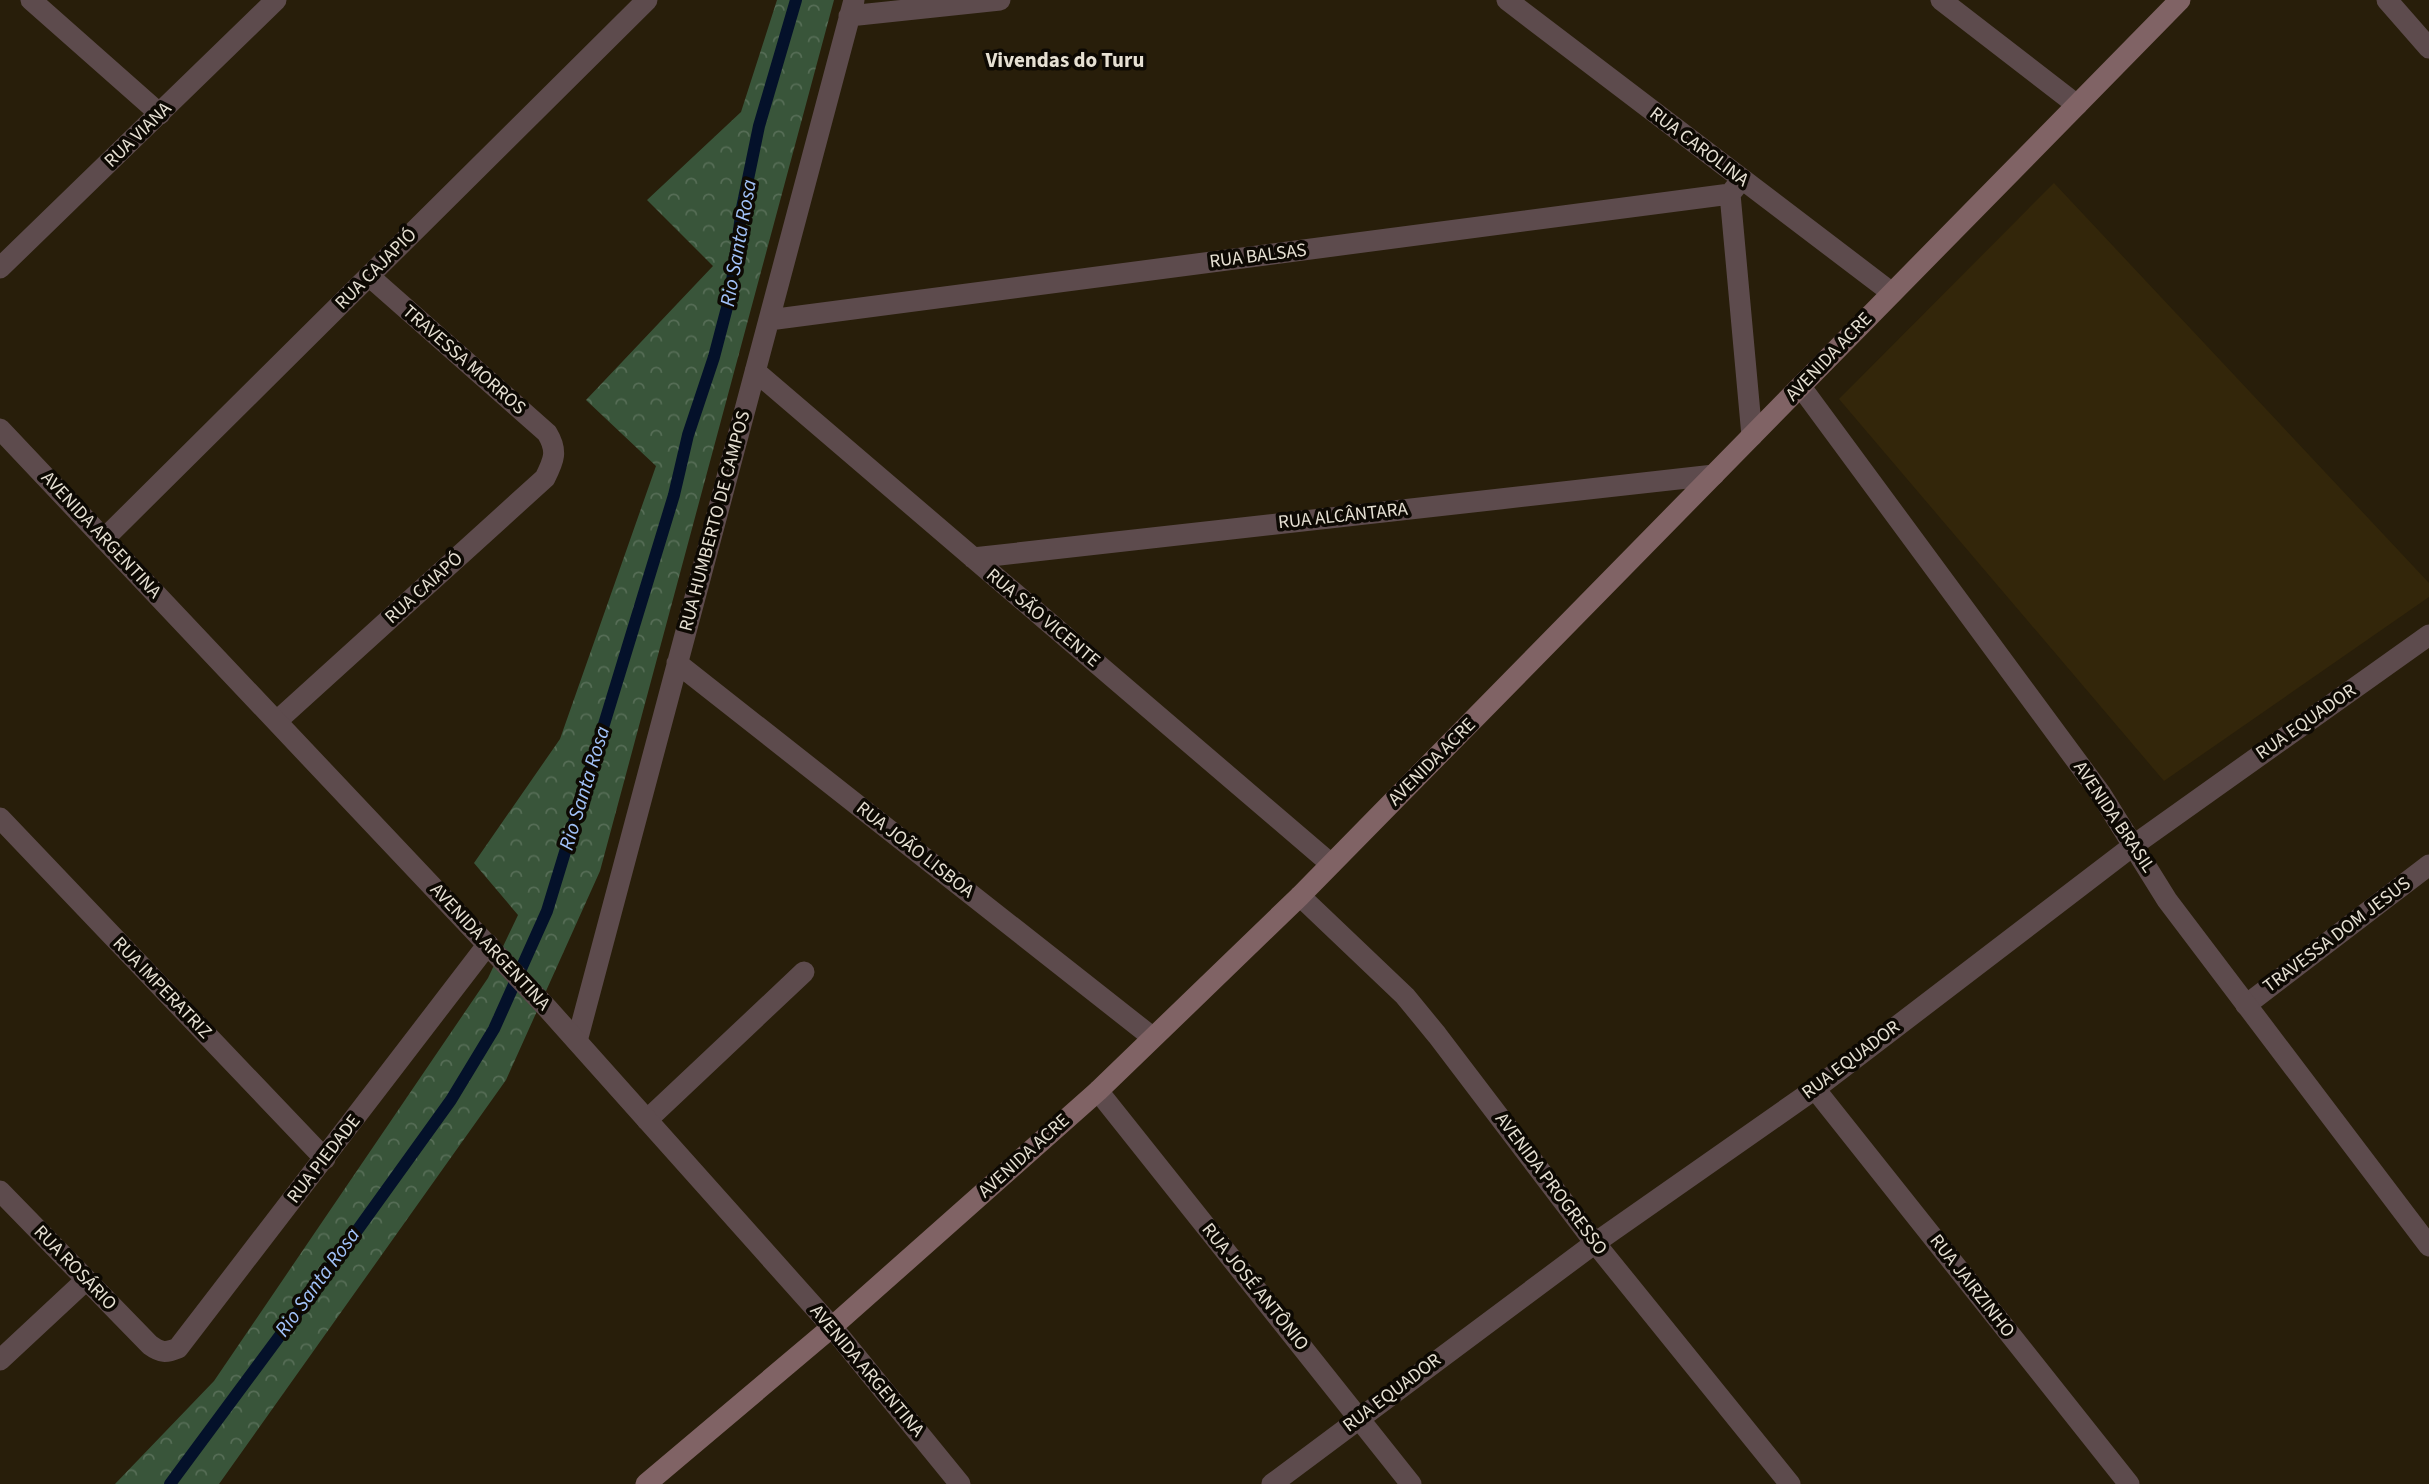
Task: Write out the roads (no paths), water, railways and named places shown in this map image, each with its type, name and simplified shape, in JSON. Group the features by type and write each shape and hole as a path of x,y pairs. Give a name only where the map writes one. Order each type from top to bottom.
{"main road":[{"name":"AVENIDA ACRE","path":"646,1484 832,1327 1098,1091 1300,896 2180,0"}],"street":[{"path":"31,0 160,114"},
{"name":"RUA VIANA","path":"0,268 276,0"},
{"name":"RUA CAJAPIÓ","path":"104,539 647,0"},
{"path":"852,8 1000,0"},
{"name":"RUA CAROLINA","path":"1507,0 1736,186 1892,293"},
{"path":"1941,0 2077,105"},
{"path":"2388,0 2429,48"},
{"name":"RUA HUMBERTO DE CAMPOS","path":"577,1041 852,8"},
{"path":"1736,186 1752,436"},
{"name":"RUA BALSAS","path":"768,320 1736,186"},
{"name":"TRAVESSA MORROS","path":"369,276 547,433 555,446"},
{"name":"RUA SÃO VICENTE","path":"755,371 1331,864"},
{"name":"AVENIDA BRASIL","path":"1801,387 2101,794 2167,900 2429,1246"},
{"name":"AVENIDA ARGENTINA","path":"0,429 548,1009 832,1327 960,1484"},
{"name":"RUA CAIAPÓ","path":"277,721 545,478 555,459 555,446"},
{"name":"RUA ALCÂNTARA","path":"973,558 1714,475"},
{"name":"RUA EQUADOR","path":"1272,1484 1595,1243 1815,1089 2134,845 2429,635"},
{"name":"RUA JOÃO LISBOA","path":"677,663 1152,1037"},
{"name":"RUA IMPERATRIZ","path":"0,818 325,1159"},
{"name":"TRAVESSA DOM JESUS","path":"2246,1005 2429,865"},
{"name":"AVENIDA PROGRESSO","path":"1300,896 1405,996 1595,1243 1790,1484"},
{"name":"RUA PIEDADE","path":"150,1345 159,1352 178,1348 493,949"},
{"path":"647,1120 803,972"},
{"name":"RUA JAIRZINHO","path":"1815,1089 2129,1484"},
{"name":"RUA JOSÉ ANTÔNIO","path":"1098,1091 1411,1484"},
{"name":"RUA ROSÁRIO","path":"0,1191 150,1345"},
{"path":"0,1360 86,1280"}],"waterway":[{"name":"Rio Santa Rosa","path":"170,1484 451,1100 494,1029 547,911 674,495 688,435 714,357 730,296 742,208 759,126 796,0"}],"district":[{"name":"Vivendas do Turu","path":"1065,60"}]}
